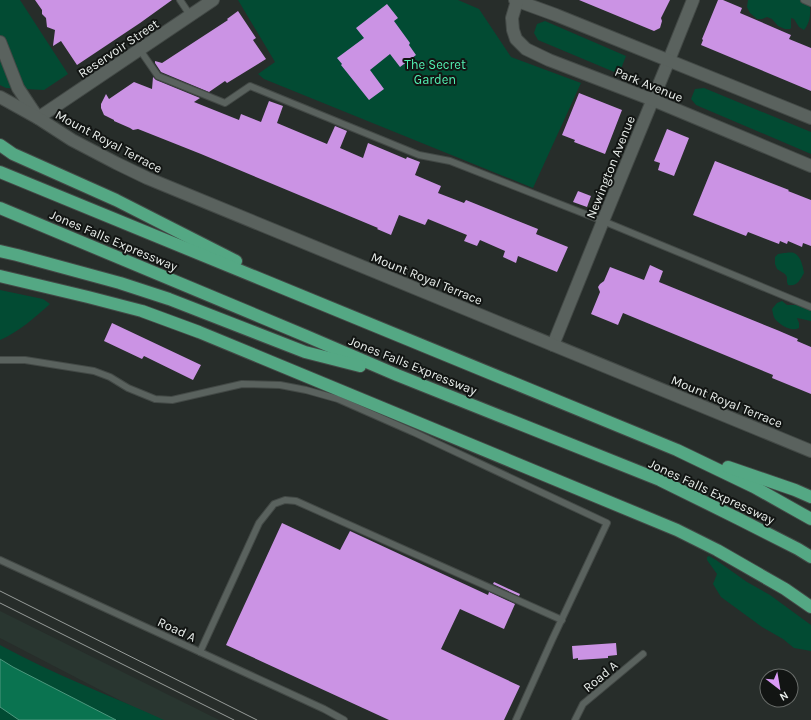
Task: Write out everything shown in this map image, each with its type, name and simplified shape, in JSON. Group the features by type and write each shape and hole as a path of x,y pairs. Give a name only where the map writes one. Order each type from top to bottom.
{"highway":[{"path":"0,145 13,154 116,200 321,304"},
{"name":"Jones Falls Expressway","path":"0,172 677,450 754,487 811,519"},
{"name":"Jones Falls Expressway","path":"0,208 397,375 667,484 798,548 811,557"},
{"path":"0,251 120,283 169,299 305,352 397,375"},
{"path":"0,276 142,311 206,335 677,530 785,589 811,607"},
{"path":"677,450 795,490 811,497"}],"street":[{"name":"Reservoir Street","path":"38,118 213,0"},
{"name":"Newington Avenue","path":"553,345 693,0"},
{"name":"Park Avenue","path":"811,118 556,15 516,1 512,18 513,30 516,39 526,48 549,60 653,100 811,166"},
{"name":"Mount Royal Terrace","path":"0,42 18,88 38,118"},
{"name":"Mount Royal Terrace","path":"0,97 38,118 72,140 147,178 811,451"}],"lane":[{"path":"180,0 190,15"},
{"path":"804,0 811,3"},
{"path":"140,50 158,76 225,103 250,86 418,155 450,162 603,221 811,307"},
{"path":"0,360 25,360 94,371 110,377 128,388 155,399 172,400 242,384 280,385 306,390 338,399 413,432 607,523 516,720"},
{"path":"200,652 259,523 274,504 285,500 296,501 562,620"},
{"name":"Road A","path":"0,560 324,709 344,720"},
{"name":"Road A","path":"576,720 584,704 643,654"}],"shaded area":[{"path":"0,611 219,720 158,720 0,638"},
{"path":"0,659 116,720 19,720 0,707"}],"green space":[{"path":"0,0 20,0 68,74 44,90 6,88 0,85"},
{"name":"The Secret Garden","path":"238,0 458,0 479,9 511,57 581,83 533,188 264,79 258,74 275,62"},
{"path":"748,0 809,0 810,12 808,23 804,30 799,27 794,19 791,18 791,28 785,29 778,26 772,19 767,17 757,19 750,13 747,7"},
{"path":"545,21 626,56 619,74 538,40 534,33 537,24"},
{"path":"704,88 811,132 811,154 696,105 691,99 695,89"},
{"path":"778,254 796,254 802,265 804,273 794,285 788,285 787,277 777,269 775,264 775,257"},
{"path":"0,290 43,299 50,304 20,329 0,340"},
{"path":"782,301 787,305 796,305 811,310 811,321 797,318 799,328 796,329 780,324 773,316 772,309 777,303"},
{"path":"709,556 747,582 770,595 811,625 811,651 794,648 721,597 713,584 717,574 707,560 707,557"},
{"path":"0,645 61,675 164,720 85,720 0,672"},
{"path":"0,702 27,720 0,720"}],"building":[{"path":"35,0 172,0 77,65 61,41 53,46 55,30 47,27 46,18 42,14 42,10"},
{"path":"579,0 670,0 661,18 662,21 660,28 654,31"},
{"path":"718,0 723,0 742,8 740,13 791,35 789,39 811,48 811,91 701,45"},
{"path":"387,4 398,18 394,21 410,43 409,45 416,55 400,67 390,54 370,70 384,89 369,100 337,58 364,38 356,28"},
{"path":"238,11 256,38 253,40 266,59 227,83 225,81 209,92 161,72 155,61 162,63 228,20 227,19"},
{"path":"153,77 156,80 200,98 194,102 239,120 241,114 261,122 269,101 283,106 277,123 327,144 335,126 347,131 340,148 363,158 368,143 406,159 407,157 420,162 415,175 441,186 438,193 464,203 466,200 538,229 536,234 568,247 557,272 518,256 516,263 503,257 505,251 480,240 477,246 464,241 467,235 428,219 425,225 399,215 391,235 377,229 378,228 201,154 138,129 133,130 104,115 101,104 106,94 109,99 134,82 152,89"},
{"path":"579,93 622,110 605,154 574,142 575,140 562,135"},
{"path":"667,129 689,138 674,176 658,170 660,163 654,161"},
{"path":"715,161 811,200 811,246 803,243 802,247 788,241 787,244 780,241 779,244 748,232 746,236 693,215"},
{"path":"578,191 591,196 587,207 573,202"},
{"path":"650,265 663,271 659,282 777,330 798,339 797,341 811,347 811,394 772,378 773,375 623,313 618,325 591,314 600,292 598,287 604,281 610,267 644,280"},
{"path":"112,323 201,365 193,380 144,356 142,359 104,341"},
{"path":"282,523 340,550 350,531 488,595 489,592 515,604 504,629 460,609 441,649 520,686 504,720 389,720 226,645"},
{"path":"494,582 520,594 519,596 493,584"},
{"path":"616,643 617,655 608,656 608,658 573,659 572,646"}],"tram line":[{"path":"0,591 257,720"},
{"path":"0,603 234,720"}]}
